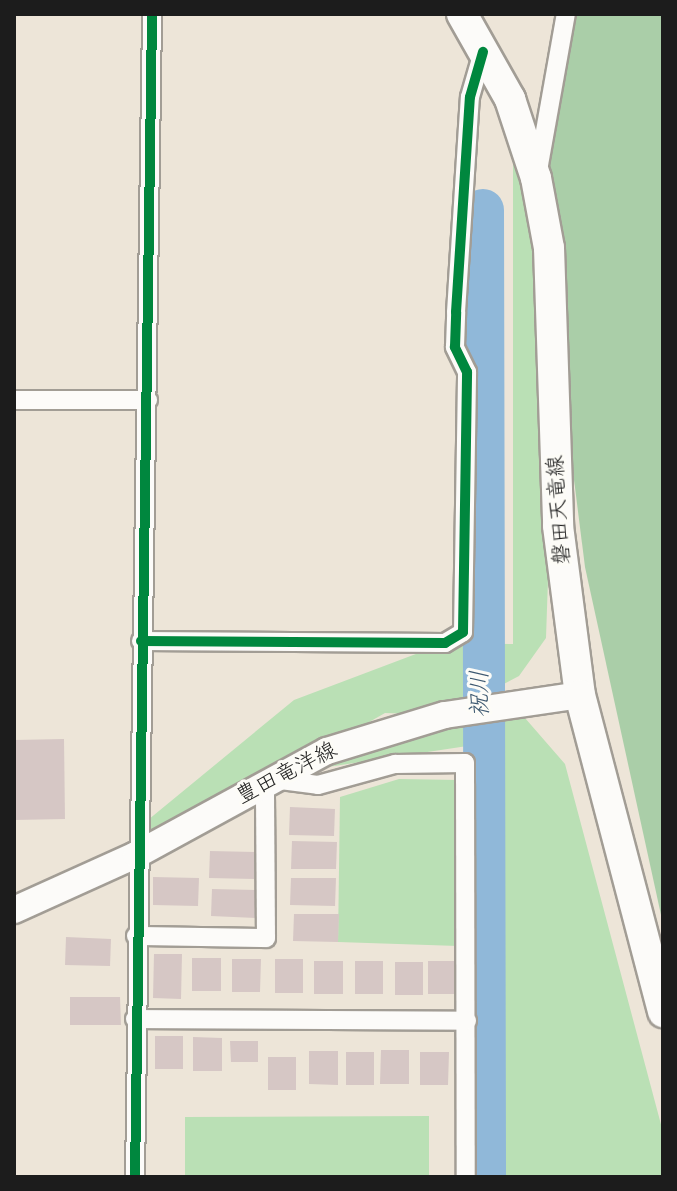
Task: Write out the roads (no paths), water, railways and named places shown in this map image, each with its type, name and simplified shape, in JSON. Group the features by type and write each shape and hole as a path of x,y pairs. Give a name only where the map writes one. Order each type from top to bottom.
{"main road":[{"name":"磐田天竜線","path":"462,14 510,99 536,178 549,248 558,526 580,695 663,1012"},
{"name":"豊田竜洋線","path":"14,910 136,855 327,751 445,715 580,695"}],"street":[{"path":"135,1177 136,855 148,400 152,14"},
{"path":"536,178 566,14"},
{"path":"141,641 445,643 463,632 467,372 455,347 470,97 483,52"},
{"path":"14,400 148,400"},
{"path":"136,936 266,938 269,781 318,785 395,764 465,763 466,1177"},
{"path":"135,1019 467,1021"}],"waterway":[{"name":"祝川","path":"483,210 485,1177"}]}
